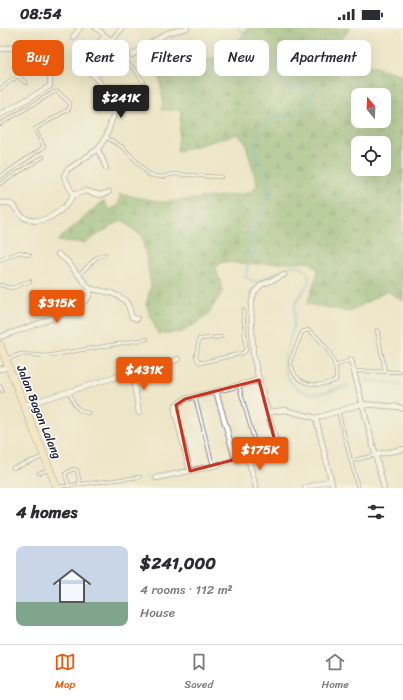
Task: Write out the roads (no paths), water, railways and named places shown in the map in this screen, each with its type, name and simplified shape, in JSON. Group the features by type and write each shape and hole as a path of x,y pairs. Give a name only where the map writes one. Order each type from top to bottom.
{"main road":[{"name":"Jalan Bagan Lalang","path":"1,348 46,456 57,488"}],"street":[{"path":"73,37 80,28"},
{"path":"96,28 105,37 113,39 122,28"},
{"path":"132,54 166,30 187,28"},
{"path":"0,203 7,202 17,208 22,215 38,220 61,211 70,202 73,195 64,176 66,170 98,149 106,137 116,103 116,100 88,69 85,63 86,58 105,37"},
{"path":"0,116 50,86 51,73 55,68 47,61 27,64 21,60 15,48 12,47 2,49"},
{"path":"98,149 106,168"},
{"path":"73,195 86,191 101,195 109,192"},
{"path":"0,336 69,310 85,301 90,294 90,289 79,275 62,255 58,254"},
{"path":"156,478 248,458 277,449 278,446 253,354 251,305 254,293 261,285 284,275"},
{"path":"90,289 106,291 114,294 128,304 132,317 137,319"},
{"path":"25,405 132,372 166,365 178,359"},
{"path":"351,360 384,488"},
{"path":"0,369 9,366"},
{"path":"132,372 139,413"},
{"path":"190,471 175,411 178,402 259,380"},
{"path":"216,391 234,455"},
{"path":"269,412 285,410 316,418 362,404 399,407 403,409"},
{"path":"316,418 333,488"},
{"path":"375,455 403,449"},
{"path":"248,458 256,488"},
{"path":"304,488 331,480"}],"lane":[{"path":"96,78 112,62 118,60 126,62 143,81"},
{"path":"0,89 18,76 26,83"},
{"path":"0,124 54,92 58,92 70,103 69,109 35,130 44,147 0,177"},
{"path":"106,137 124,148 149,175 162,177 174,174 221,177"},
{"path":"0,184 43,157"},
{"path":"0,260 20,252 30,256"},
{"path":"79,275 96,258 105,254"},
{"path":"0,285 12,288 30,281"},
{"path":"221,337 199,339 196,357 200,363 243,353 246,350 243,310"},
{"path":"308,330 314,334 327,351 335,366 336,380 326,384 316,385 305,382 296,376 290,362 302,332 308,330"},
{"path":"377,330 385,371"},
{"path":"244,334 252,333"},
{"path":"6,359 21,354 46,356 147,339"},
{"path":"335,366 351,360"},
{"path":"166,365 167,376"},
{"path":"354,371 401,372"},
{"path":"238,385 258,455"},
{"path":"0,386 2,392"},
{"path":"70,392 75,407 79,411 88,413"},
{"path":"195,397 213,466"},
{"path":"338,411 358,488"},
{"path":"277,449 284,450"},
{"path":"351,461 375,455"},
{"path":"13,468 46,456"},
{"path":"69,486 65,474 73,468 77,470 80,484"},
{"path":"39,473 50,469"},
{"path":"57,488 140,477"}],"waterway":[{"path":"238,28 277,61 283,85 286,90 304,87 307,88 311,94 311,104 308,110 295,115 270,119 264,123 257,137 255,146 256,153 269,177 272,194 253,224 253,248 246,277 254,283 289,267 299,266 304,269 307,273 309,281 295,305 293,328 284,362 285,371 295,386 301,391 309,393 324,393 349,385"},
{"path":"365,381 379,381 403,386"}]}
